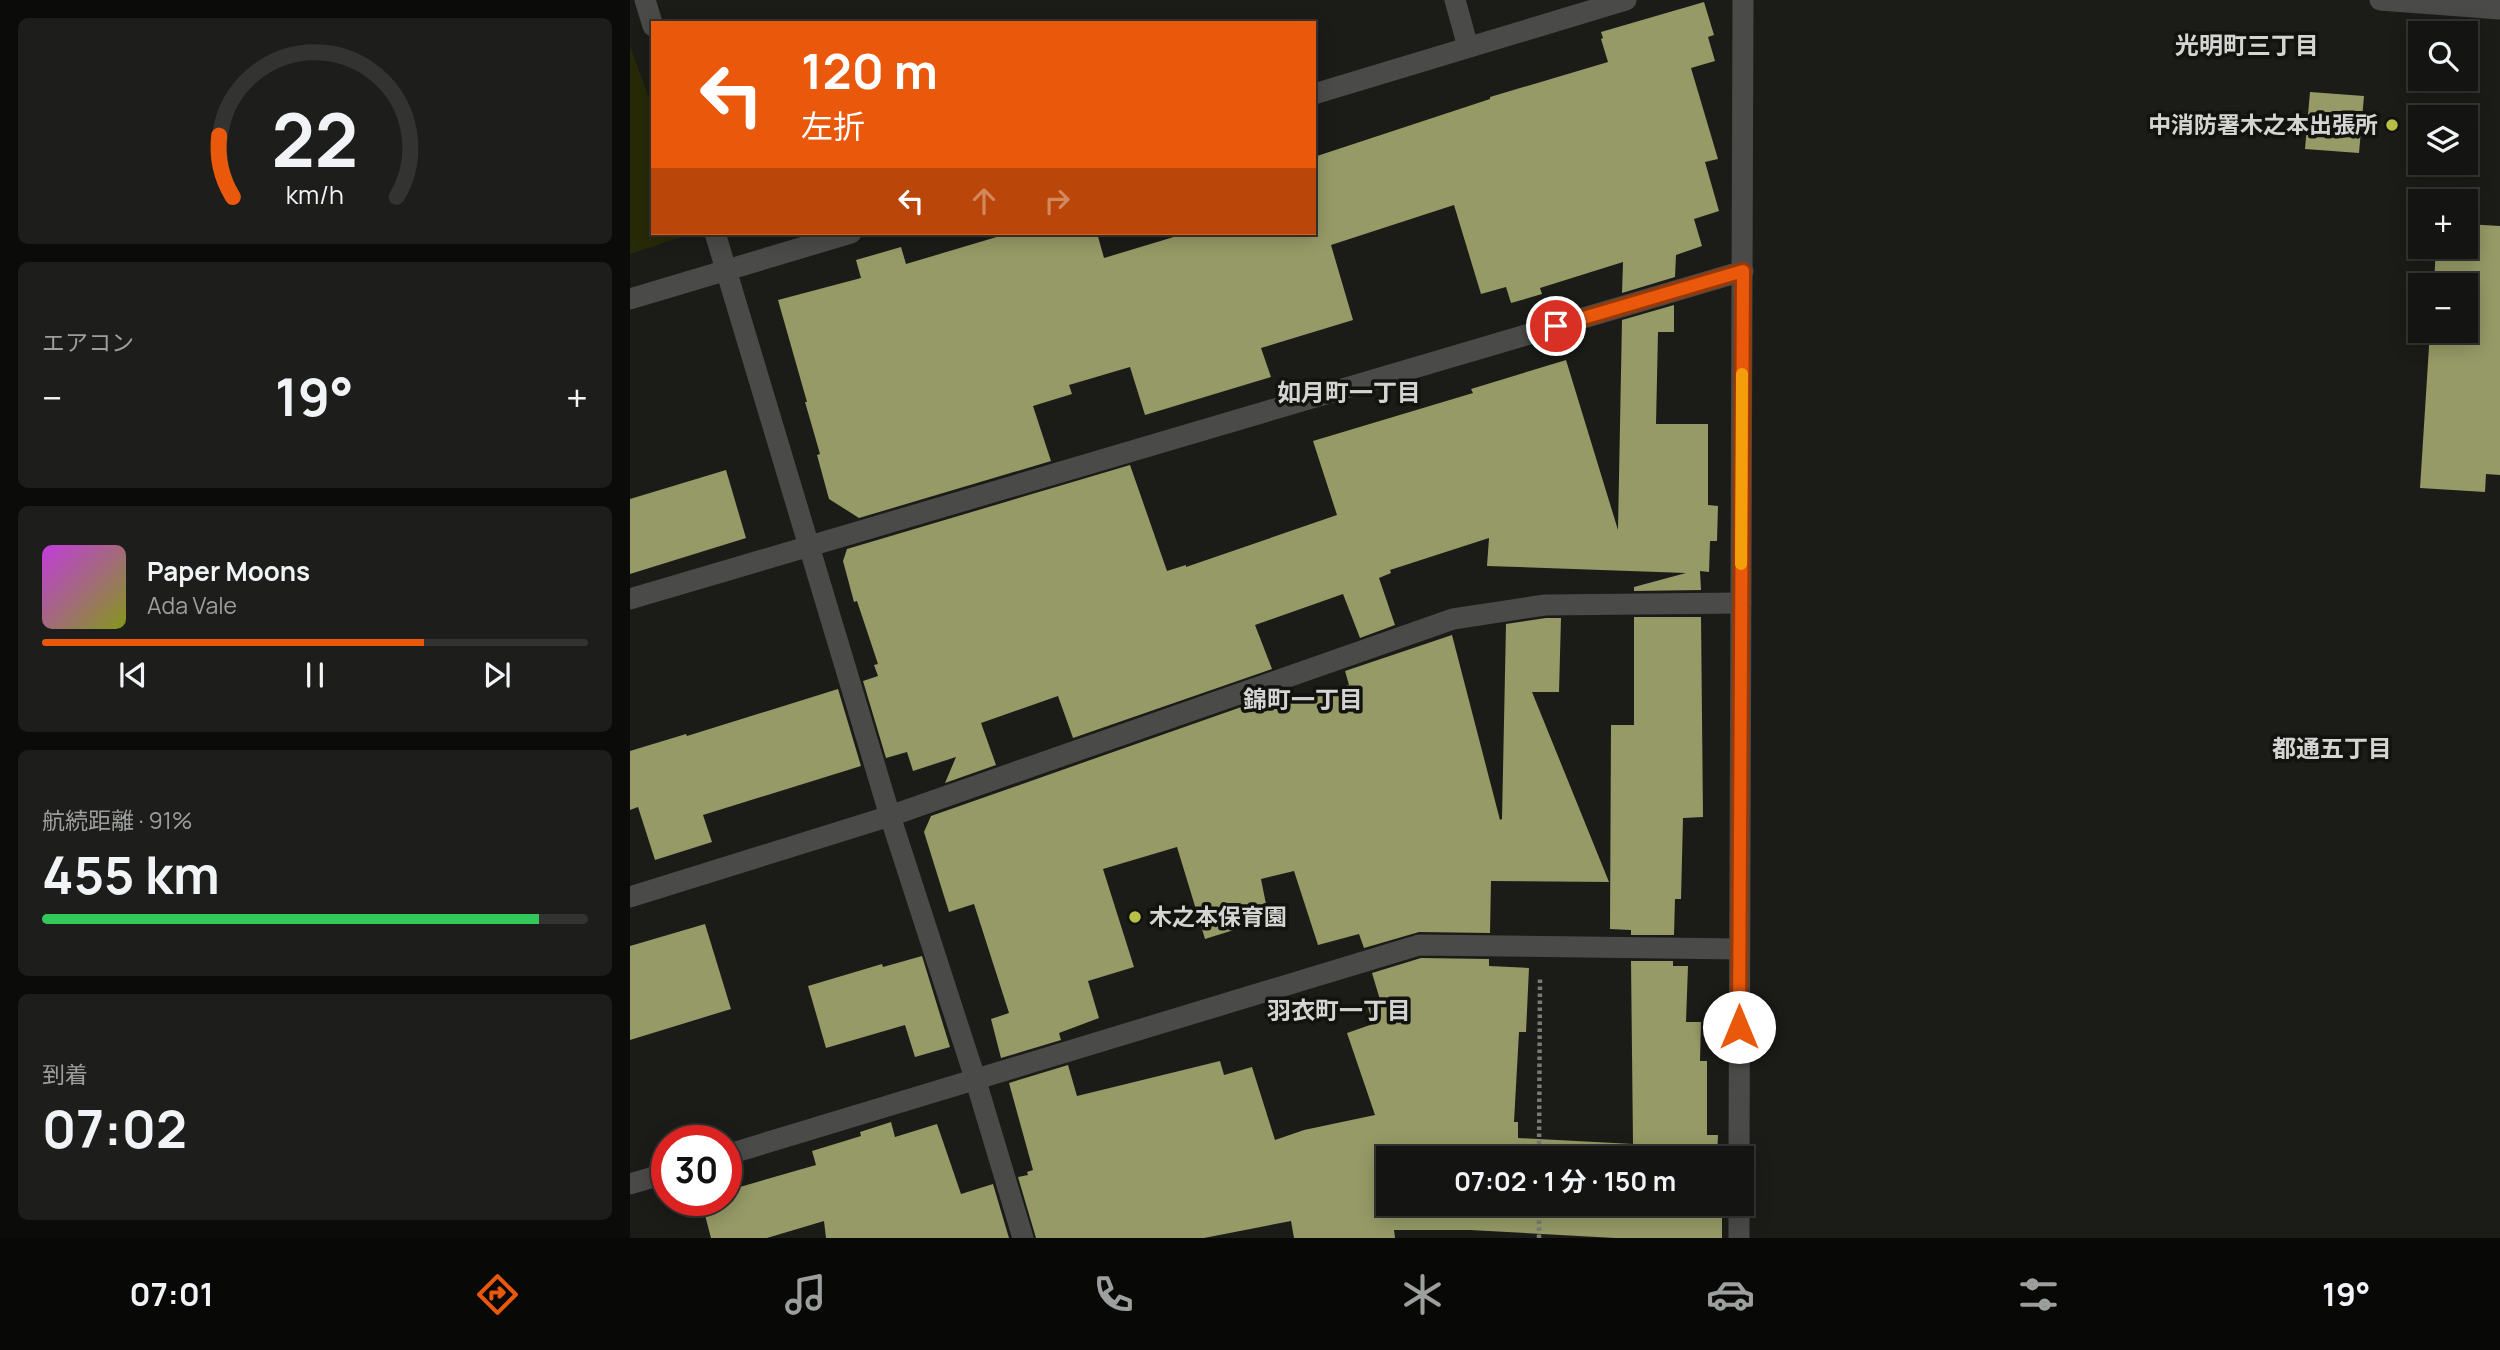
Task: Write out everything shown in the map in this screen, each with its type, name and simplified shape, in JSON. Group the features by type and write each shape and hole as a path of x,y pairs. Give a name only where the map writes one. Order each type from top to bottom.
{"street":[{"path":"645,0 651,21"},
{"path":"1455,0 1468,47"},
{"path":"1316,93 1626,0"},
{"path":"1739,1146 1744,0"},
{"path":"2380,0 2500,9"},
{"path":"716,235 890,816 1023,1238"},
{"path":"630,299 844,235"},
{"path":"630,599 1743,271"},
{"path":"630,897 890,816 1453,619 1545,605 1741,604"},
{"path":"742,1150 1419,945 1739,949"},
{"path":"630,1184 651,1178"},
{"path":"1739,1216 1739,1238"}],"path":[{"path":"1539,1146 1540,947"},
{"path":"1539,1216 1539,1238"}],"green space":[{"path":"630,46 651,104 651,235 687,235 630,254"}],"building":[{"path":"1704,2 1714,35 1708,37 1715,61 1691,68 1718,159 1705,162 1719,211 1694,219 1702,246 1676,255 1675,277 1622,293 1623,262 1540,288 1542,294 1511,303 1506,287 1481,294 1454,205 1331,245 1353,320 1261,348 1271,377 1145,415 1130,367 1069,385 1072,394 1033,406 1051,461 859,518 829,499 807,402 778,300 861,278 856,260 901,247 906,264 1003,235 1098,235 1104,258 1180,235 1316,235 1316,156 1490,97 1608,62 1601,32"},
{"path":"2310,92 2364,96 2359,153 2305,149"},
{"path":"2478,225 2500,226 2500,475 2486,474 2485,492 2420,488 2429,343 2478,343 2478,273 2435,273 2435,259 2478,259"},
{"path":"1674,305 1674,332 1658,332 1656,424 1708,424 1708,505 1718,506 1717,541 1710,541 1709,572 1700,571 1701,590 1634,591 1634,587 1686,573 1487,566 1489,538 1390,570 1391,573 1379,578 1395,625 1360,638 1343,594 1255,625 1272,669 1073,738 1058,696 981,723 996,765 945,783 956,757 913,771 907,752 886,758 863,681 878,676 874,665 878,664 857,601 854,602 843,561 847,549 1130,465 1167,571 1186,567 1337,515 1313,441 1473,393 1471,389 1566,360 1618,530 1622,320"},
{"path":"726,470 746,538 630,574 630,499"},
{"path":"1634,617 1701,617 1703,817 1683,818 1681,899 1675,899 1674,935 1631,935 1631,930 1610,929 1611,725 1634,725"},
{"path":"1561,618 1559,692 1532,692 1609,882 1491,881 1490,933 1419,932 1364,948 1359,934 1318,945 1294,871 1261,879 1269,919 1205,939 1177,847 1103,869 1134,967 1088,981 1099,1018 1059,1033 1061,1040 1001,1058 991,1019 1009,1013 974,904 949,912 924,832 931,816 1281,693 1284,702 1349,685 1345,671 1452,635 1500,820 1506,624"},
{"path":"838,689 861,766 703,815 712,842 655,860 638,807 630,810 630,751"},
{"path":"705,924 731,1009 630,1040 630,946"},
{"path":"922,956 950,1047 915,1057 905,1025 826,1048 808,986 882,964 883,967"},
{"path":"1421,958 1489,959 1489,966 1529,968 1526,1032 1519,1032 1514,1122 1518,1122 1518,1138 1633,1144 1631,961 1673,961 1673,966 1688,966 1686,1022 1701,1022 1700,1061 1707,1061 1707,1135 1718,1135 1718,1146 1376,1146 1376,1216 1722,1216 1722,1238 1615,1238 1470,1230 1394,1230 1395,1238 1294,1238 1291,1221 1204,1238 1036,1238 1018,1177 1028,1175 1027,1172 1033,1170 1009,1083 1068,1065 1077,1096 1220,1061 1224,1075 1252,1067 1275,1140 1304,1130 1375,1115 1347,1033 1373,1024 1368,1007 1381,1003 1372,973"},
{"path":"891,1122 895,1137 937,1124 961,1194 993,1184 1009,1238 826,1238 824,1221 767,1238 711,1238 705,1216 742,1216 742,1186 816,1165 812,1151 861,1136 860,1132"}],"slow traffic":[{"path":"1741,564 1742,374"}],"place":[{"name":"中消防署木之本出張所","path":"2392,125"},
{"name":"木之本保育園","path":"1135,917"}],"district":[{"name":"光明町三丁目","path":"2247,46"},
{"name":"如月町一丁目","path":"1349,393"},
{"name":"錦町一丁目","path":"1303,700"},
{"name":"都通五丁目","path":"2332,749"},
{"name":"羽衣町一丁目","path":"1339,1011"}],"route":[{"path":"1556,326 1743,271 1739,1027"}]}
